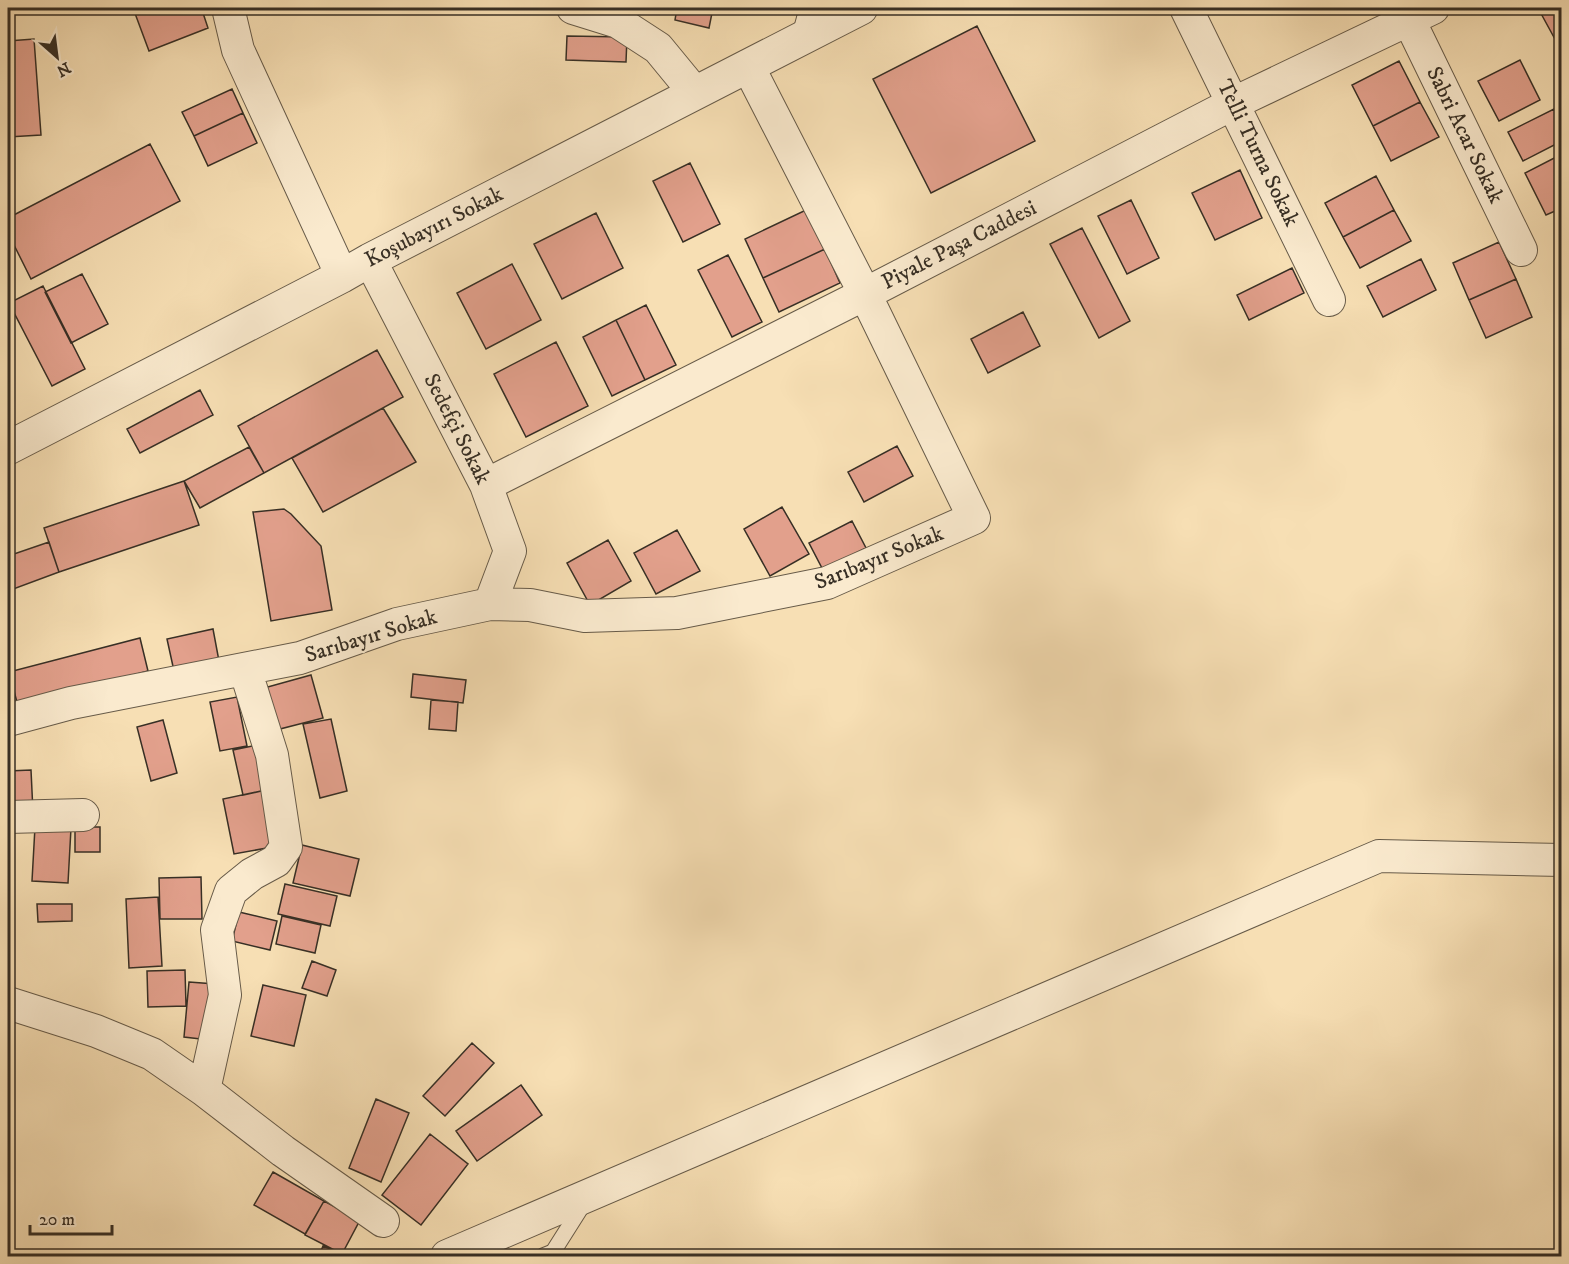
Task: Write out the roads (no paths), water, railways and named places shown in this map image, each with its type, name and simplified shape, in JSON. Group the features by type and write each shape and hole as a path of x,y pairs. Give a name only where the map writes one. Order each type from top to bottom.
{"street":[{"path":"228,8 238,50 342,276"},
{"path":"573,8 618,22 658,48 695,93"},
{"name":"Koşubayırı Sokak","path":"8,448 748,66 813,21 861,8"},
{"name":"Telli Turna Sokak","path":"1186,8 1329,300"},
{"name":"Piyale Paşa Caddesi","path":"486,484 865,294 1234,103 1421,14"},
{"name":"Sabri Acar Sokak","path":"1421,14 1521,250"},
{"path":"748,66 865,294"},
{"name":"Sedefçi Sokak","path":"370,260 486,484 510,550 490,604"},
{"name":"Sarıbayır Sokak","path":"8,720 70,704 300,658 397,624 490,604 530,605 585,616 678,613 827,583 974,518 865,294"},
{"path":"204,1090 225,995 217,930 231,891 252,874 276,861 286,847 272,755 245,669"},
{"path":"8,817 83,815"},
{"path":"447,1257 1379,856 1562,860"},
{"path":"8,1003 96,1031 152,1054 383,1221"}],"lane":[{"path":"543,1257 553,1252 589,1196"}]}
